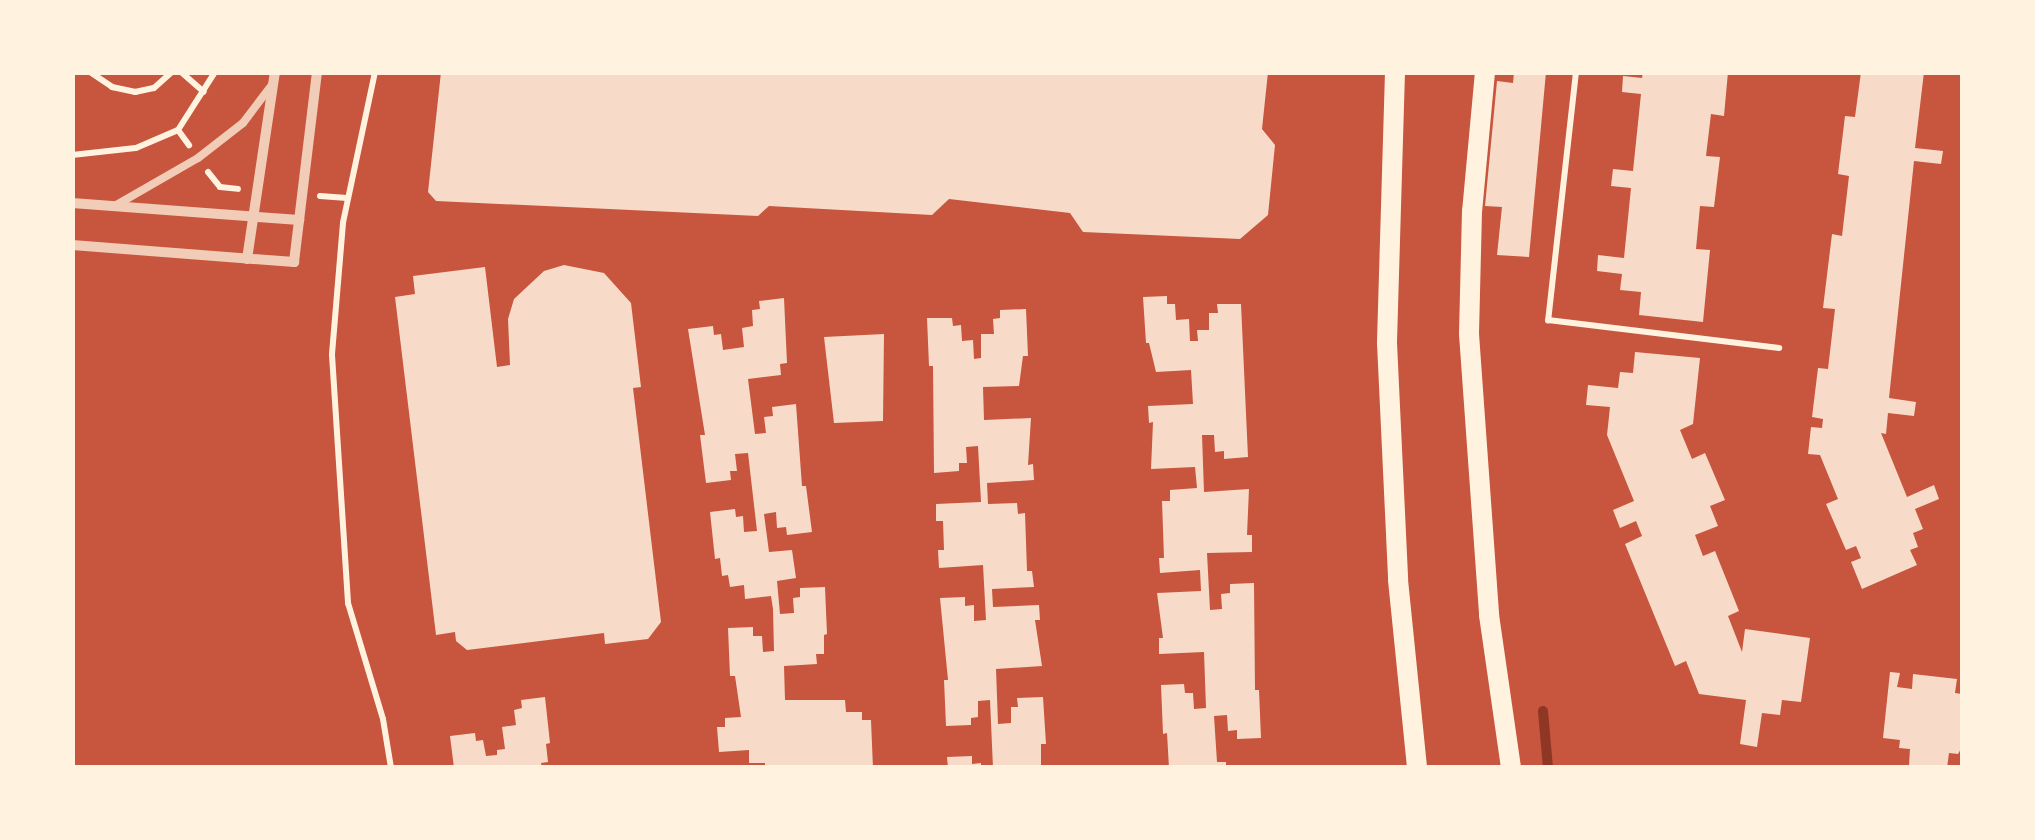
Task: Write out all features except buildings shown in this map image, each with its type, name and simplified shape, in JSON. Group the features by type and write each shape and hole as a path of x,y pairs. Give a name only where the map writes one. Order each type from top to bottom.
{"main road":[{"path":"1395,72 1387,343 1398,580 1417,768"},
{"path":"1485,72 1472,212 1470,334 1489,615 1511,768"}],"street":[{"path":"72,245 294,262 317,72"},
{"path":"247,259 274,78"},
{"path":"72,204 118,204 299,220"}],"lane":[{"path":"118,204 198,158 242,123 274,78"}],"path":[{"path":"90,72 112,87 135,92 154,88 172,72"},
{"path":"181,72 204,92"},
{"path":"72,155 136,148 178,130 216,72"},
{"path":"375,72 343,222 332,355 348,603 383,718 391,768"},
{"path":"1576,72 1548,320 1779,348"}],"waterway":[{"path":"1543,711 1548,768"}]}
